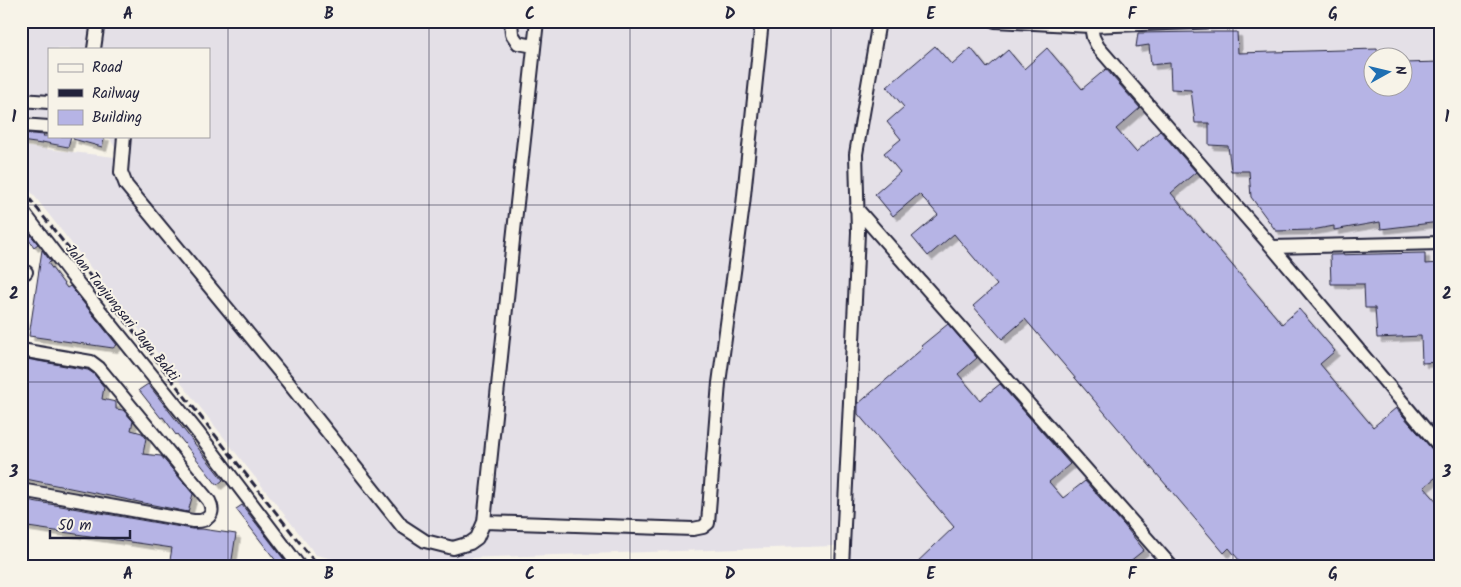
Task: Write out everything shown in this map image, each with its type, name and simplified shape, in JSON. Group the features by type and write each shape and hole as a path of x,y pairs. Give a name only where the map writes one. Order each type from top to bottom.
{"street":[{"path":"94,48 98,21"},
{"path":"511,21 512,34 518,43 534,46"},
{"path":"124,138 121,172 126,186 287,381 402,526 425,541 452,548 470,543 477,538 484,522 537,21"},
{"path":"484,522 693,529 703,527 708,523 719,383 743,205 762,21"},
{"path":"842,566 858,232 856,154 878,21"},
{"path":"995,21 1090,23 1218,21"},
{"path":"1090,23 1098,47 1272,247 1440,447"},
{"path":"21,100 48,102"},
{"path":"21,125 48,127"},
{"path":"856,208 1171,566"},
{"name":"Jalan Tanjungsari Jaya Bakti","path":"21,209 75,280 199,434 299,566"},
{"path":"1272,247 1440,243"},
{"path":"21,350 91,362 99,368 210,501 212,507 208,519 201,522 21,490"}],"shaded area":[{"path":"21,21 1440,21 1440,566 834,566 835,546 466,558 466,566 365,566 316,555 21,179 21,146 115,157 115,148 110,138 210,138 210,48 48,48 48,119 21,116"}],"building":[{"path":"1237,32 1238,53 1364,49 1364,98 1414,98 1414,63 1440,62 1440,222 1381,229 1380,222 1334,230 1334,226 1312,230 1276,231 1251,197 1249,171 1231,171 1228,146 1209,145 1209,123 1195,123 1191,90 1171,89 1170,63 1151,65 1149,45 1136,47 1138,33"},
{"path":"935,46 952,65 971,48 987,68 1008,50 1024,69 1047,48 1082,89 1106,69 1140,108 1116,129 1136,152 1160,131 1196,172 1171,193 1282,324 1299,309 1335,351 1320,364 1373,427 1396,408 1440,458 1440,474 1424,487 1440,505 1440,566 1244,566 1229,548 1224,553 1025,319 1002,339 973,306 997,285 954,234 928,256 912,237 938,215 926,201 919,194 893,216 875,194 900,172 884,153 901,139 887,122 904,107 887,87"},
{"path":"21,133 44,135 48,136 48,138 70,138 68,147 42,142 42,144 21,141"},
{"path":"73,138 104,138 102,147"},
{"path":"21,223 38,244 34,247 21,229"},
{"path":"42,250 51,262 48,263 67,288 70,286 117,345 113,348 29,336"},
{"path":"1425,253 1425,264 1440,263 1440,362 1422,363 1421,336 1377,338 1375,308 1365,308 1364,284 1331,284 1330,255"},
{"path":"948,324 977,358 958,374 980,400 1000,384 1070,464 1049,482 1063,498 1085,481 1144,550 1124,566 913,566 954,527 858,414 858,404"},
{"path":"21,358 88,370 94,374 104,387 102,399 116,402 116,409 123,410 133,421 131,430 142,433 146,438 143,454 161,456 193,494 188,512 21,478"},
{"path":"148,384 223,480 217,485 139,390"},
{"path":"21,499 192,529 236,534 231,566 169,566 172,548 21,526"},
{"path":"242,505 286,562 280,566 236,509"}],"railway":[{"path":"21,188 318,566"}]}
